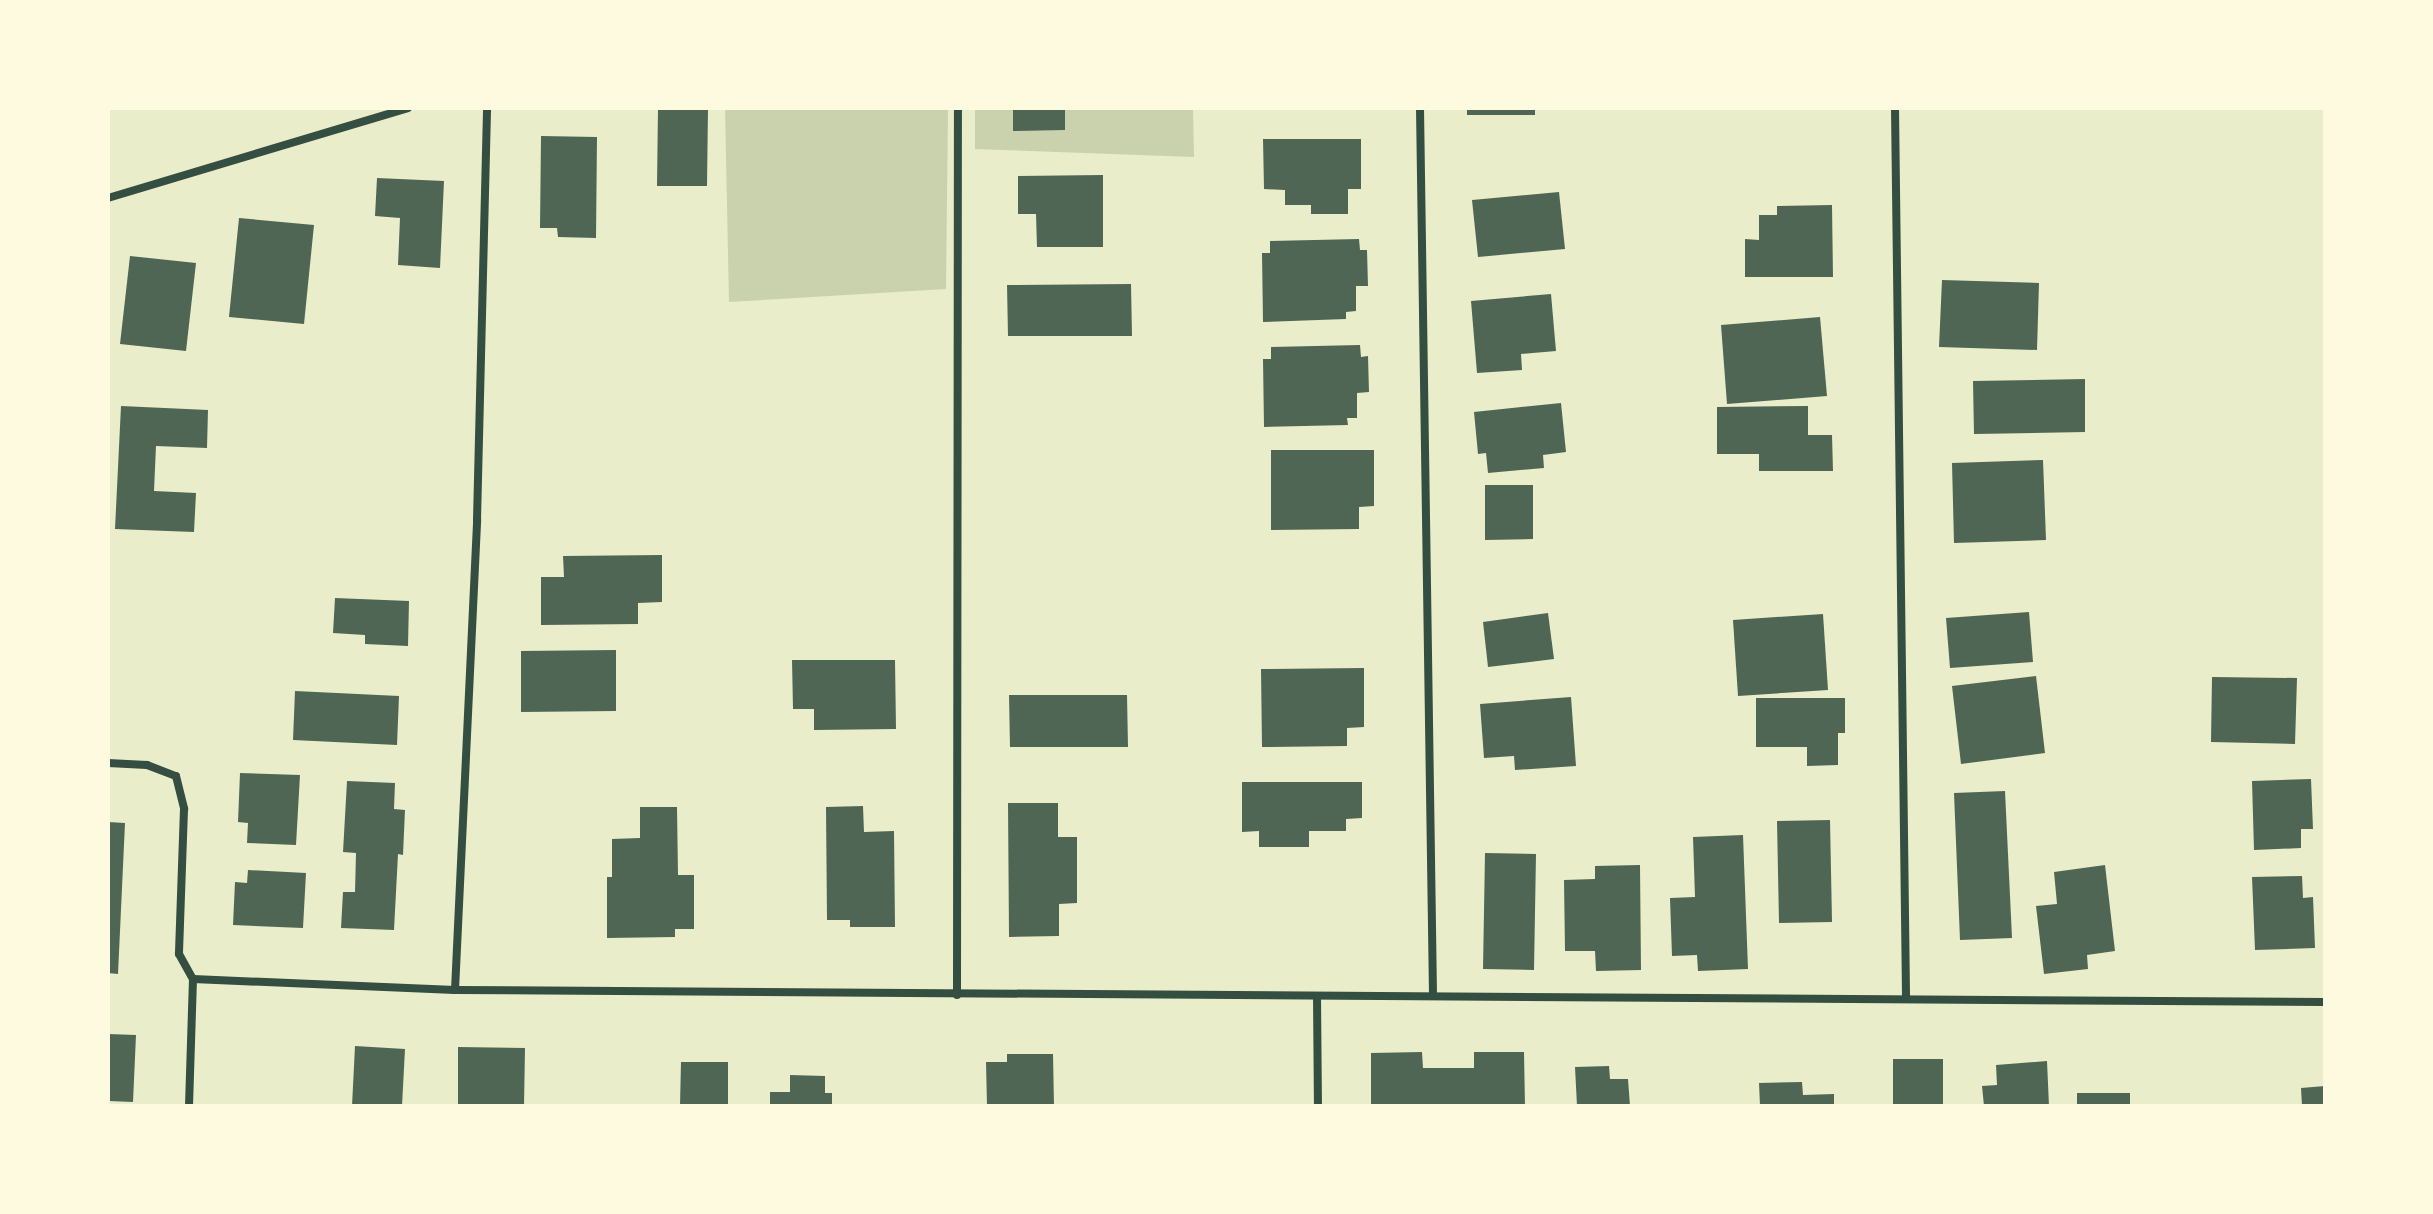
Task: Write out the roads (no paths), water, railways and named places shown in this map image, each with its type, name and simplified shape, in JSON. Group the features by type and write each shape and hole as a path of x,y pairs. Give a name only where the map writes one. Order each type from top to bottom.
{"street":[{"path":"108,198 408,108"},
{"path":"455,990 477,520 487,108"},
{"path":"957,995 958,108"},
{"path":"1420,108 1433,995"},
{"path":"1895,108 1906,999"},
{"path":"108,763 147,765 176,776 184,809 179,954 193,979 189,1106"},
{"path":"193,979 455,990 2325,1002"},
{"path":"1317,996 1318,1106"}]}
